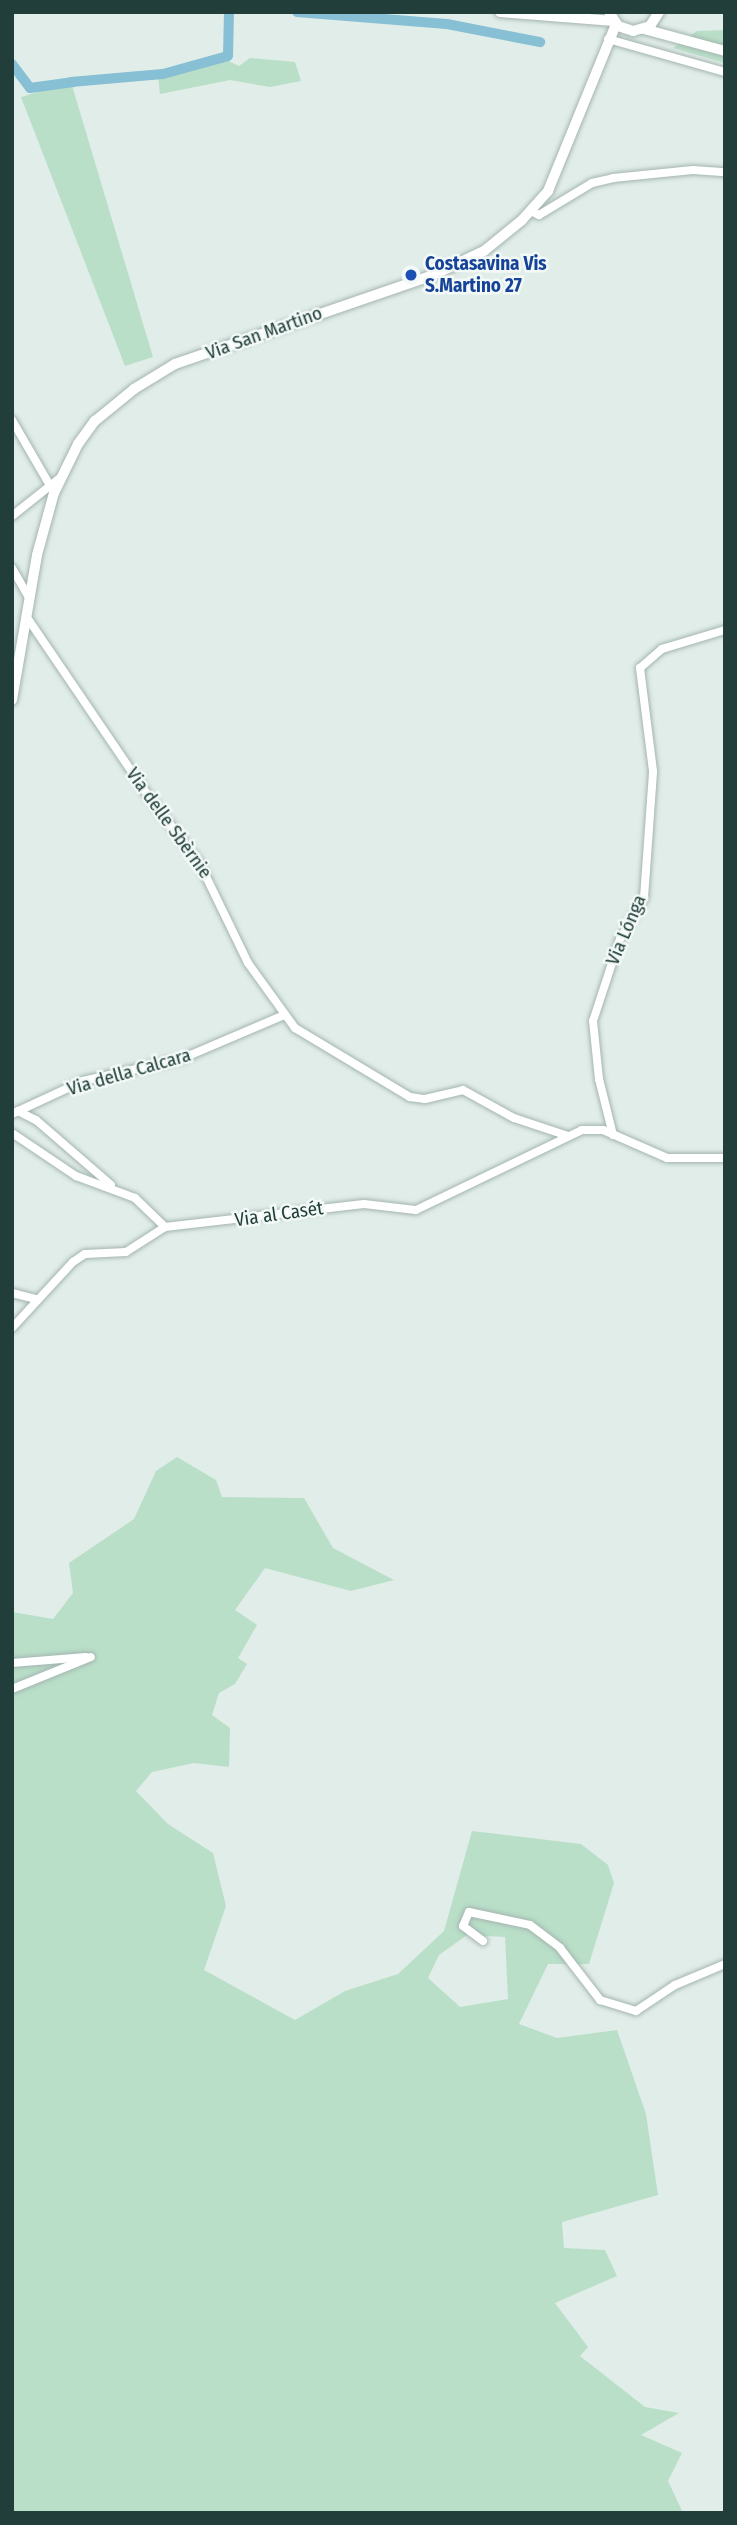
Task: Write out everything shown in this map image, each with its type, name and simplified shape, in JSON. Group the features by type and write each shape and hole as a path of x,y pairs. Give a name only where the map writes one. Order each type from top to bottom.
{"street":[{"path":"500,12 591,21 613,19 725,51"},
{"path":"644,29 658,14 672,38"},
{"path":"608,39 613,19"},
{"path":"591,21 608,39 725,72"},
{"name":"Via San Martino","path":"12,700 29,597 61,477 96,421 134,388 175,364 461,263 484,251 531,211 555,174 608,39"},
{"path":"531,211 539,215 592,183 613,178 692,170 725,172"},
{"path":"12,420 48,482"},
{"path":"12,516 48,482 61,477"},
{"path":"12,568 29,597"},
{"name":"Via delle Sbèrnie","path":"26,616 147,794 200,862 243,955 295,1028 410,1097 425,1099 463,1090 514,1118 568,1136"},
{"name":"Via Lónga","path":"613,1135 599,1079 593,1021 620,939 644,898 653,771 652,741 638,679 649,657 662,649 725,630"},
{"name":"Via della Calcara","path":"15,1113 83,1081 181,1059 284,1015"},
{"path":"15,1113 36,1120 119,1191"},
{"path":"568,1136 594,1129 667,1158 725,1158"},
{"path":"12,1133 76,1176 119,1191 146,1206 165,1227"},
{"name":"Via al Casét","path":"12,1328 62,1270 85,1254 126,1252 165,1227 365,1204 416,1210 568,1136"},
{"path":"12,1293 36,1299"},
{"path":"12,1662 91,1657 12,1689"},
{"path":"483,1941 463,1926 469,1912 530,1924 560,1948 600,2000 636,2011 675,1985 725,1964"}],"green space":[{"path":"725,30 725,63 673,48 697,31"},
{"path":"222,58 239,66 250,58 295,62 301,81 270,87 230,80 160,94 158,75"},
{"path":"71,82 153,357 125,366 21,97"},
{"path":"177,1457 216,1480 222,1497 304,1498 333,1548 394,1580 351,1591 265,1568 235,1610 257,1625 238,1658 247,1664 235,1684 219,1693 212,1715 230,1728 229,1767 194,1763 152,1772 136,1791 168,1824 213,1853 226,1906 204,1970 295,2020 345,1991 398,1974 444,1931 472,1831 581,1844 608,1865 614,1883 589,1964 548,1964 519,2024 557,2038 617,2030 646,2114 658,2195 562,2222 564,2248 605,2250 617,2276 555,2303 588,2347 580,2356 645,2407 679,2413 641,2435 682,2453 668,2481 683,2513 12,2513 12,1612 53,1619 73,1593 69,1563 134,1519 156,1471","holes":["467,1935 505,1937 508,1999 460,2007 428,1978 439,1955"]}],"waterway":[{"path":"71,82 163,74 228,56 229,12"},
{"path":"297,12 447,24 540,42"},
{"path":"12,64 30,88 74,82"}],"place":[{"name":"Costasavina Vis S.Martino 27","path":"411,275"}]}
